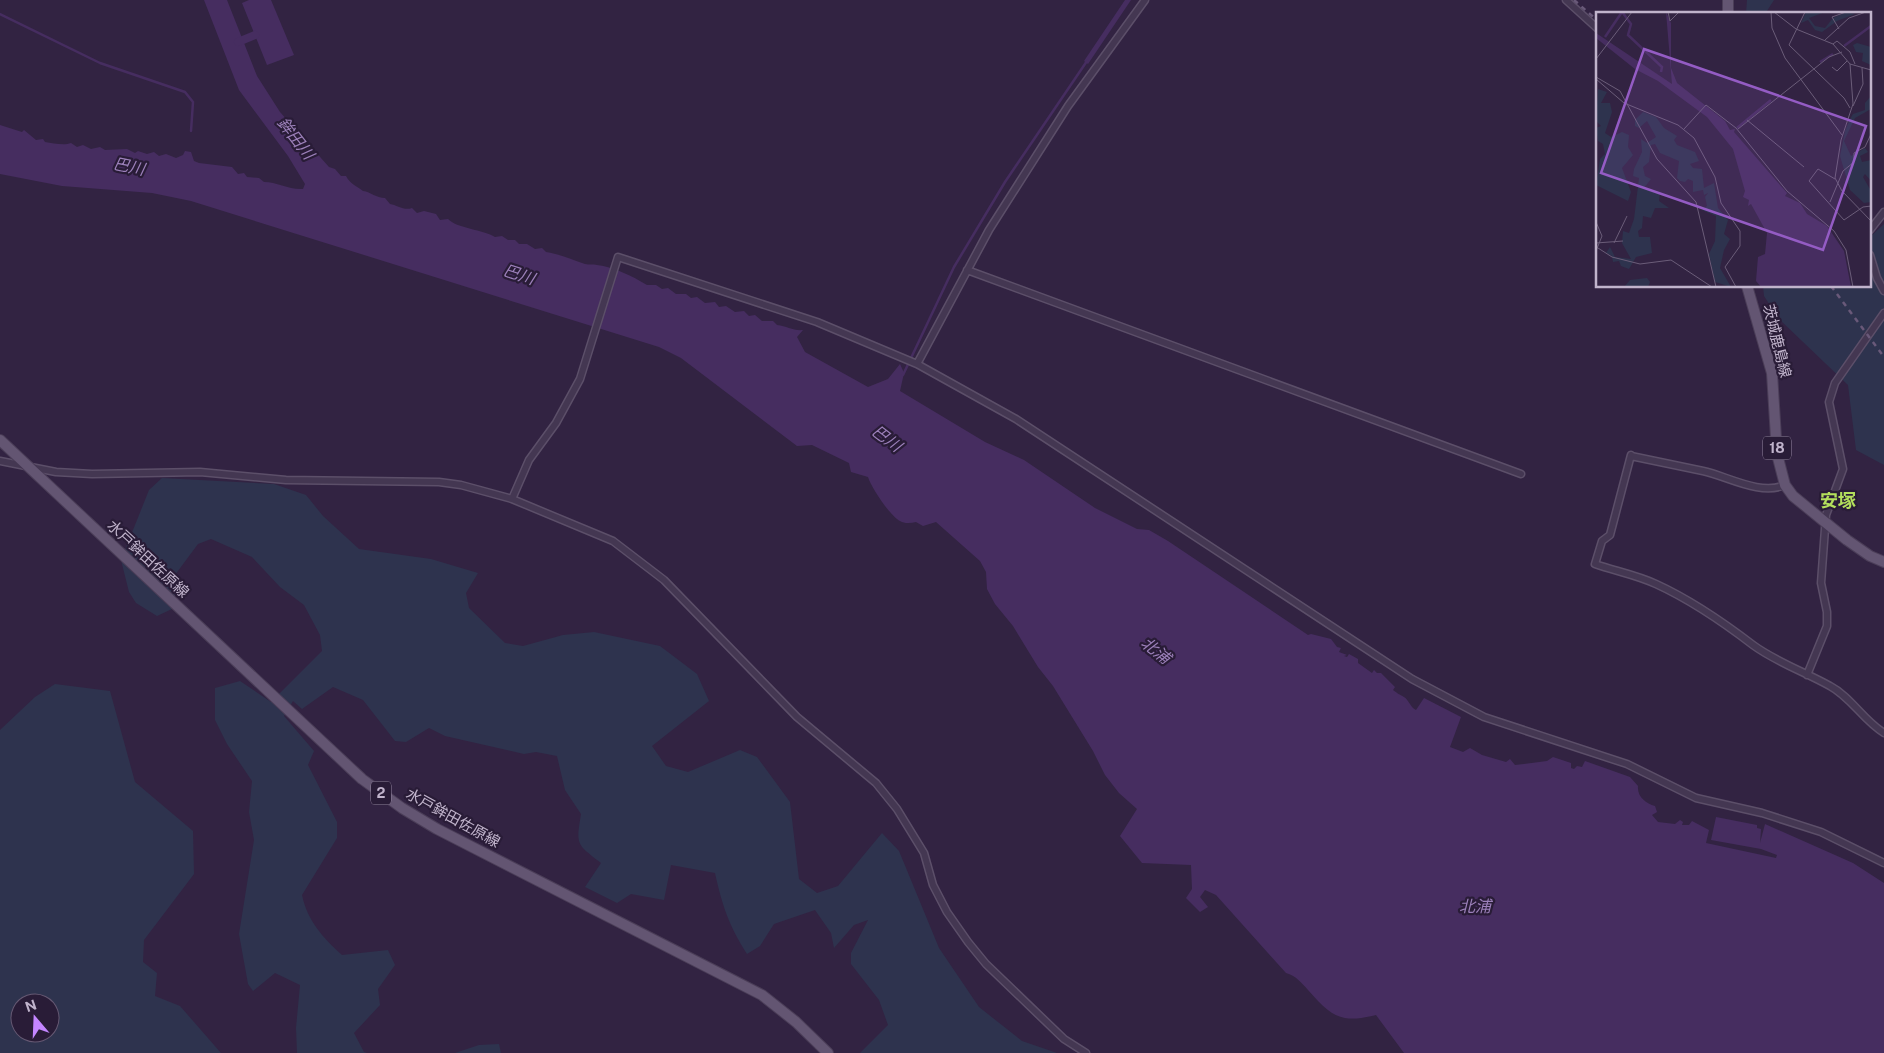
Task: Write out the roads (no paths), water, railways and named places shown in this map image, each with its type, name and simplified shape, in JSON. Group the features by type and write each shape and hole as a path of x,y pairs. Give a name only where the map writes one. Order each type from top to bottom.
{"main road":[{"name":"茨城鹿島線","path":"1748,288 1772,373 1777,454 1784,485"},
{"name":"水戸鉾田佐原線","path":"0,440 323,744 387,798 438,829 762,995 796,1022 828,1053"},
{"path":"1784,485 1793,496 1858,548 1884,562"}],"street":[{"path":"915,362 989,230 1068,106 1145,0"},
{"path":"1566,0 1596,27"},
{"path":"1872,227 1884,212"},
{"path":"512,499 529,460 556,423 580,379 618,257 817,322 915,362 1016,418 1412,680 1484,717 1627,764 1696,798 1762,813 1821,832 1884,862"},
{"path":"1872,263 1876,278 1884,291"},
{"path":"967,270 1520,474"},
{"path":"1807,675 1827,626 1827,612 1821,583 1825,522 1842,469 1829,402 1832,390 1884,313"},
{"path":"1784,485 1776,488 1752,485 1705,471 1631,456 1610,535 1602,542 1594,564 1655,583 1712,615 1741,634 1753,645 1807,675 1830,685 1843,695 1870,724 1884,733"},
{"path":"0,462 27,465 56,472 92,474 200,472 295,481 439,482 461,485 512,499 613,541 664,580 797,717 876,783 897,809 924,853 938,894 947,912 968,942 986,964 1064,1039 1086,1053"}],"water":[{"name":"北浦","path":"204,0 227,0 257,76 280,112 329,167 335,169 341,176 346,176 363,191 385,198 390,204 403,208 412,208 417,213 424,211 436,214 440,220 448,219 463,227 495,237 502,236 508,240 515,240 519,244 527,244 535,249 542,248 546,252 585,264 610,268 629,275 647,285 656,285 662,289 668,288 676,294 686,294 691,298 697,297 705,303 715,302 719,307 726,306 735,312 744,311 749,316 755,315 762,321 773,321 777,325 803,330 797,337 805,352 868,387 888,379 900,364 904,373 900,391 985,442 1024,460 1095,508 1137,529 1149,530 1168,541 1308,635 1331,639 1337,647 1341,648 1339,652 1347,655 1344,656 1347,657 1349,654 1358,659 1358,663 1372,673 1374,670 1377,673 1381,673 1395,687 1393,690 1406,698 1416,710 1424,698 1461,717 1450,747 1463,752 1470,748 1482,755 1506,762 1510,759 1515,765 1547,761 1553,757 1571,763 1571,768 1574,769 1577,766 1582,767 1585,761 1630,777 1638,786 1639,793 1643,799 1655,806 1657,812 1652,815 1658,822 1675,824 1680,820 1683,822 1682,825 1689,825 1692,821 1709,830 1706,843 1776,858 1777,855 1761,849 1711,840 1716,817 1757,825 1757,828 1761,829 1760,843 1765,824 1853,863 1884,883 1884,1053 1404,1053 1376,1015 1353,1019 1337,1016 1330,1012 1298,980 1286,973 1216,895 1205,890 1200,897 1208,907 1200,912 1186,898 1192,889 1191,865 1142,863 1120,836 1137,809 1119,793 1105,775 1093,751 1053,686 1038,667 1013,626 995,604 987,589 986,572 980,561 936,522 923,526 916,522 904,523 900,521 881,501 868,477 851,472 849,463 812,445 797,446 681,358 659,347 191,201 152,193 62,186 0,174 0,125 22,132 24,130 36,140 43,139 45,142 58,144 71,143 77,147 83,145 91,149 100,147 105,150 127,149 135,153 138,151 147,154 154,152 159,156 166,154 176,158 183,155 185,151 191,152 194,161 199,163 232,167 238,174 244,173 247,177 259,178 264,182 303,189 305,184 288,156 239,90"},
{"path":"249,0 271,0 294,55 267,65 242,3"},
{"path":"1125,0 1131,0 1088,64 1084,61"}],"waterway":[{"path":"0,14 100,63 185,92 193,102 191,131"},
{"path":"238,42 255,35"},
{"path":"903,375 954,267 1005,182 1087,61"}],"railway":[{"path":"1574,0 1596,19"},
{"path":"1832,288 1884,357"}],"district":[{"name":"安塚","path":"1838,501"}],"water label":[{"name":"鉾田川","path":"296,138"},
{"name":"巴川","path":"129,166"},
{"name":"巴川","path":"519,274"},
{"name":"巴川","path":"887,438"}]}
